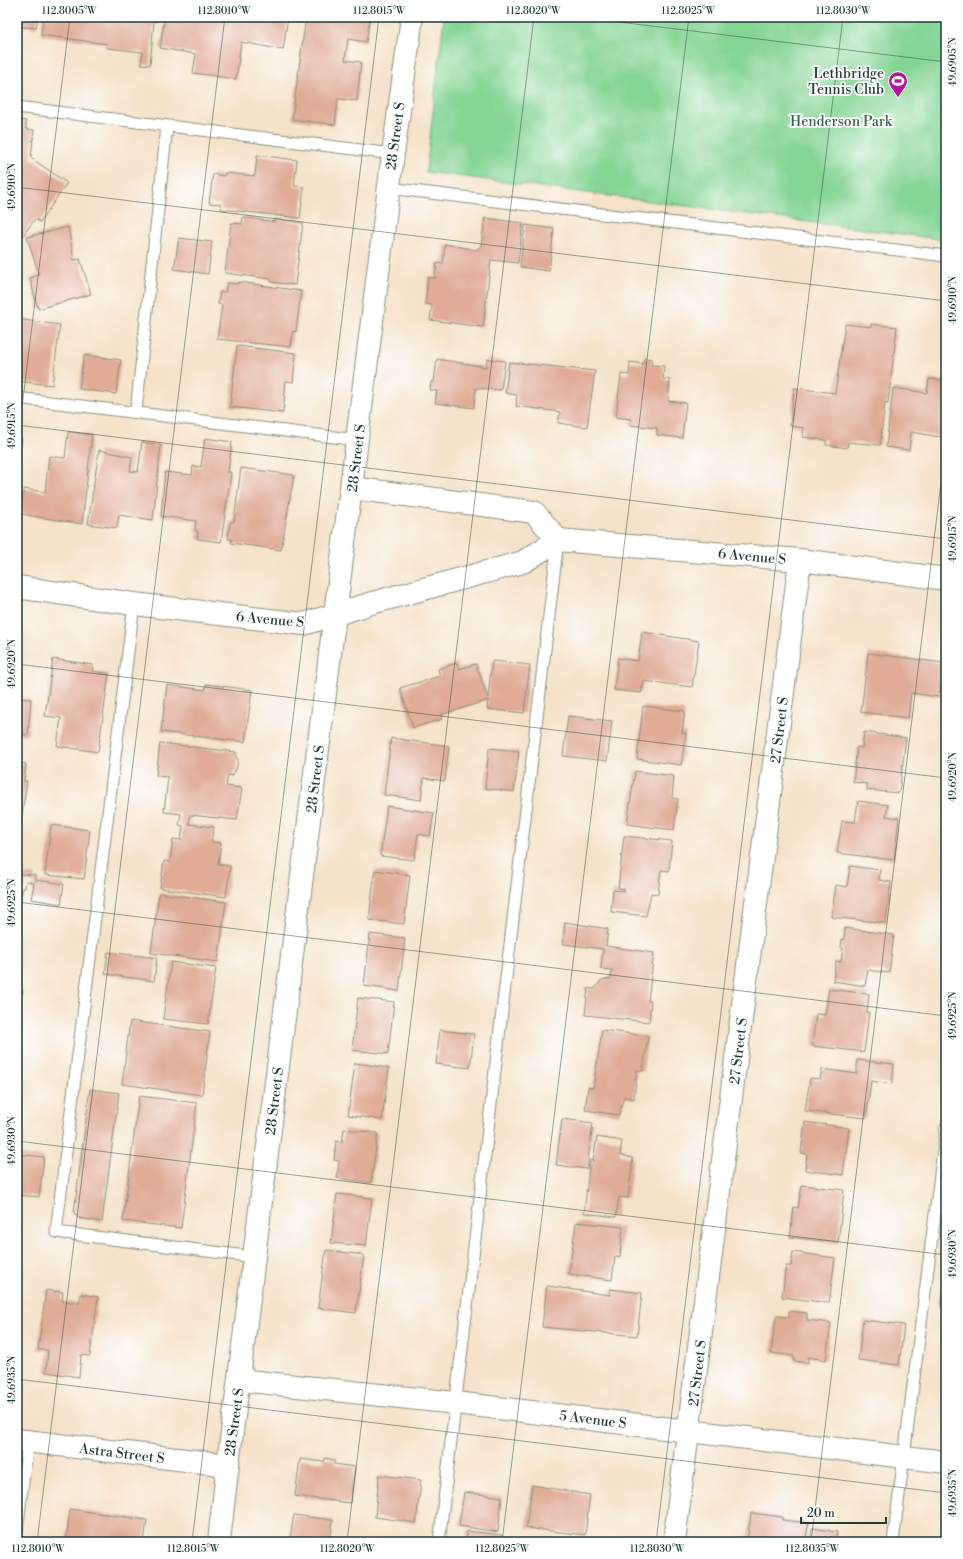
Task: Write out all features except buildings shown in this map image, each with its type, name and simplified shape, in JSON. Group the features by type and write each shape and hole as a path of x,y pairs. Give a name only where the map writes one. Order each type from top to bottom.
{"street":[{"name":"28 Street S","path":"219,1542 393,154 412,17"},
{"path":"352,488 534,512 558,540"},
{"name":"6 Avenue S","path":"17,587 134,604 304,624 336,616 372,603 523,562 558,540 800,560 946,579"},
{"name":"27 Street S","path":"674,1542 690,1431 800,560"},
{"name":"5 Avenue S","path":"240,1380 456,1402 946,1462"},
{"name":"Astra Street S","path":"22,1441 228,1465"}],"lane":[{"path":"17,107 393,154"},
{"path":"136,412 167,126"},
{"path":"389,188 946,256"},
{"path":"17,398 358,440"},
{"path":"439,1542 558,540"},
{"path":"134,604 56,1232 254,1258"},
{"path":"893,1542 946,1128"},
{"path":"17,1532 22,1441"}],"green space":[{"name":"Henderson Park","path":"444,17 946,17 946,240 426,172"}],"place":[{"name":"Lethbridge Tennis Club","path":"898,98"}]}
